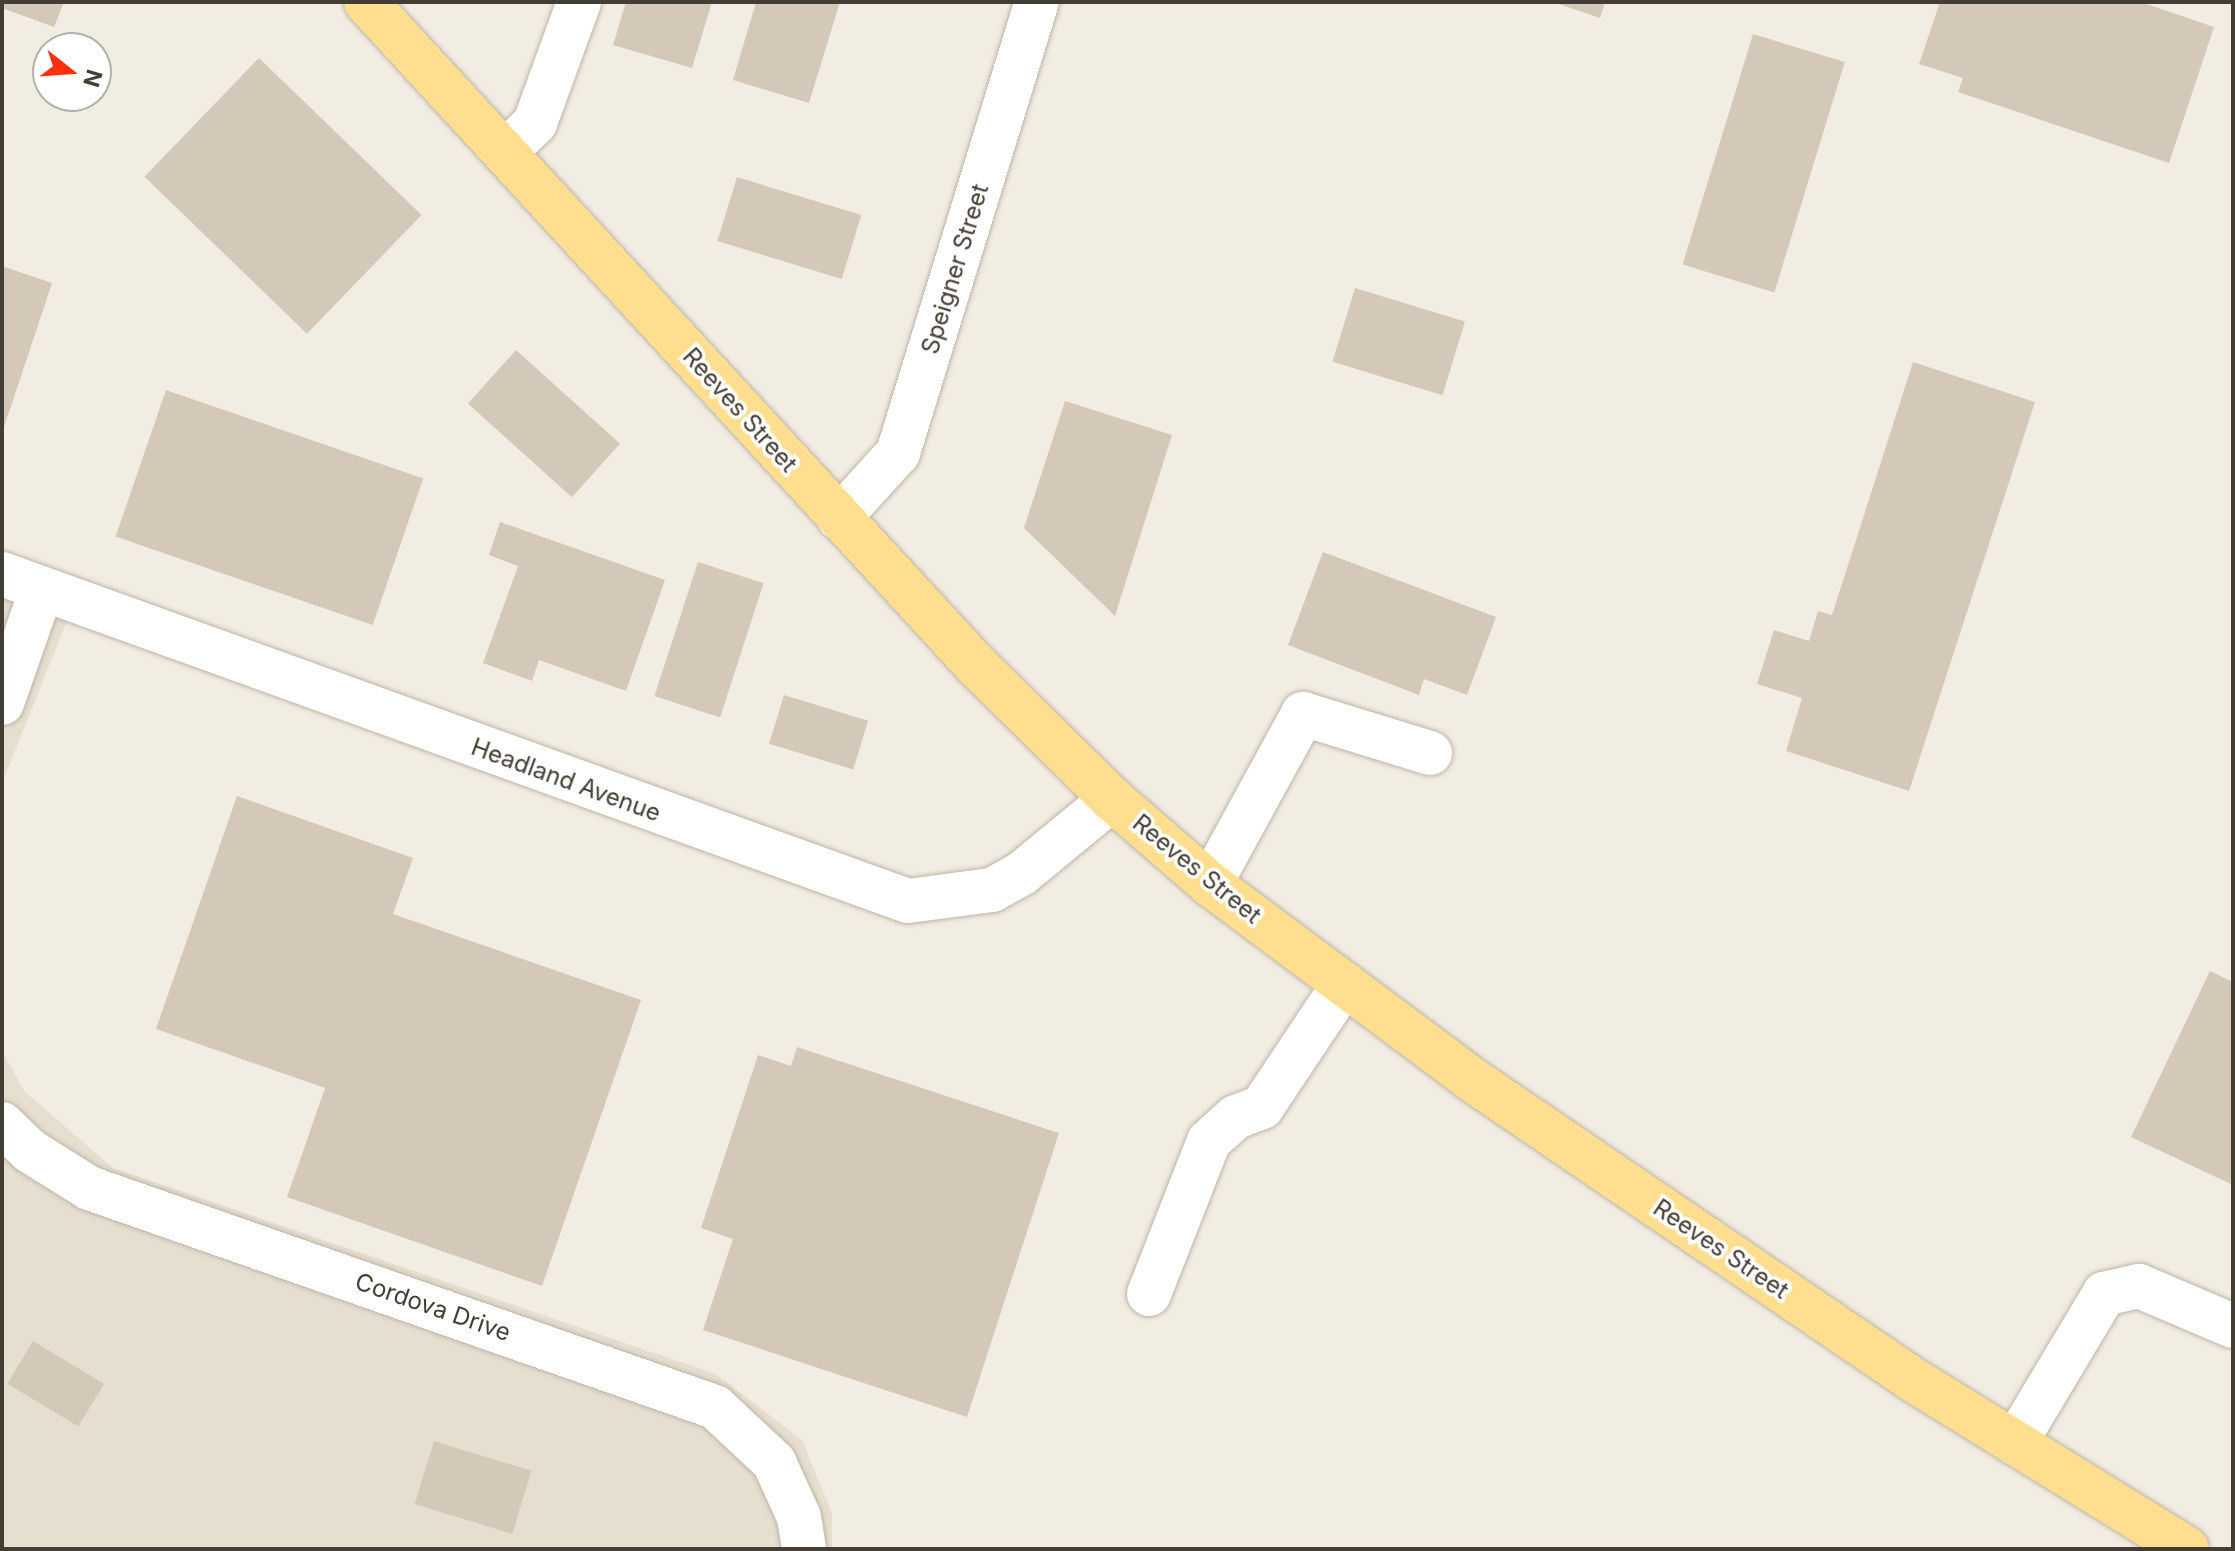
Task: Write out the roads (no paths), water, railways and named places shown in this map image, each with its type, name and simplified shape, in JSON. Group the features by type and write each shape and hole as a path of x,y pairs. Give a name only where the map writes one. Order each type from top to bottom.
{"main road":[{"name":"Reeves Street","path":"366,2 839,518 1112,799 1210,884 1474,1081 2015,1443 2187,1549"}],"street":[{"path":"505,152 535,123 579,2"},
{"name":"Speigner Street","path":"839,518 898,453 1037,2"},
{"path":"2,703 22,582"},
{"name":"Headland Avenue","path":"22,582 908,901 992,890 1021,874 1112,799"},
{"path":"1210,884 1303,714 1430,753"},
{"path":"1149,1294 1209,1141 1236,1117 1262,1107 1344,984"},
{"name":"Cordova Drive","path":"2,1124 39,1158 89,1188 715,1407 774,1462 799,1517 804,1549"},
{"path":"2015,1443 2104,1294 2139,1286 2233,1326"}]}
